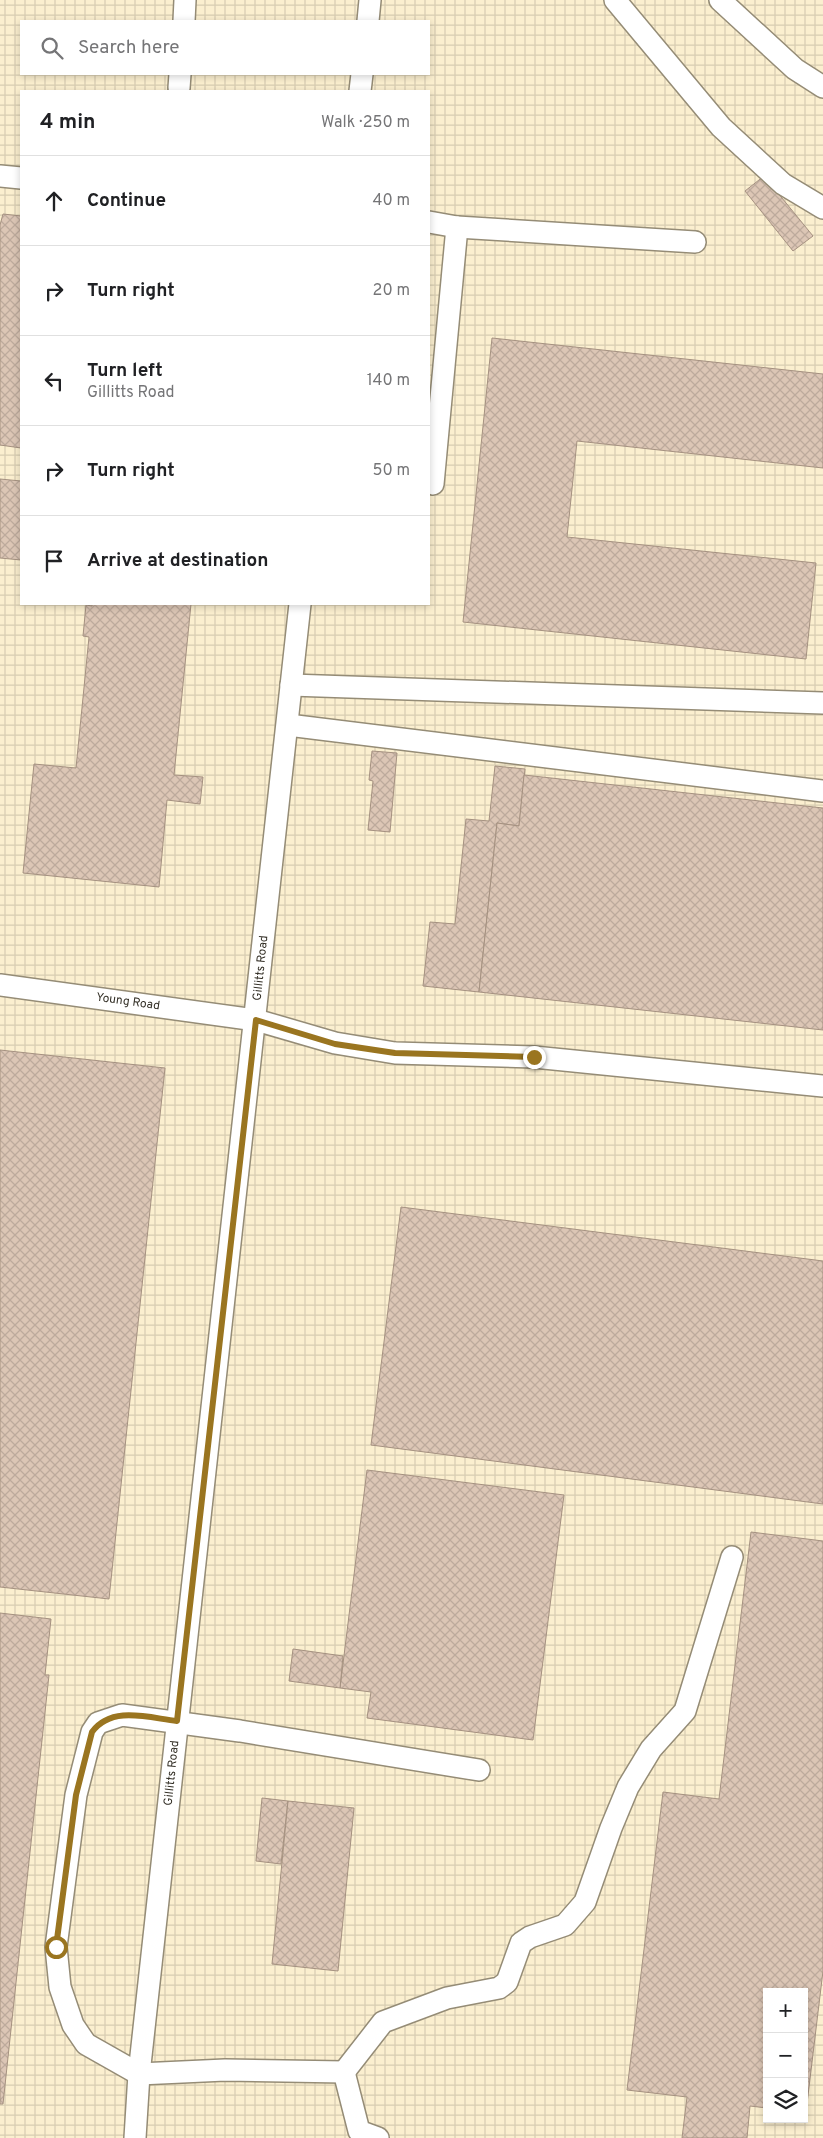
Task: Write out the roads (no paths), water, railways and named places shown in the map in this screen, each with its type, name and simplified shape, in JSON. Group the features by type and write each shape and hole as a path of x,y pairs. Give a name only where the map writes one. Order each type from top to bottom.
{"lane":[{"path":"184,20 185,0"},
{"path":"368,20 370,0"},
{"path":"615,0 721,127 783,184 823,208"},
{"path":"720,0 795,69 823,87"},
{"path":"360,90 362,75"},
{"path":"0,176 20,178"},
{"path":"430,222 457,227 695,242"},
{"path":"432,484 457,227"},
{"name":"Gillitts Road","path":"135,2138 139,2074 256,1020 300,605"},
{"path":"291,685 823,703"},
{"path":"288,725 823,791"},
{"name":"Young Road","path":"0,985 256,1020 335,1044 395,1053 534,1057 823,1086"},
{"path":"344,2072 383,2022 447,1998 499,1988 507,1982 521,1943 530,1937 564,1926 585,1902 610,1828 628,1788 651,1749 684,1711 732,1557"},
{"path":"344,2072 226,2070 139,2074 86,2044 73,2024 60,1987 56,1947 76,1795 92,1732 98,1723 122,1715 177,1721 479,1770"},
{"path":"344,2072 359,2132 378,2138"}]}
